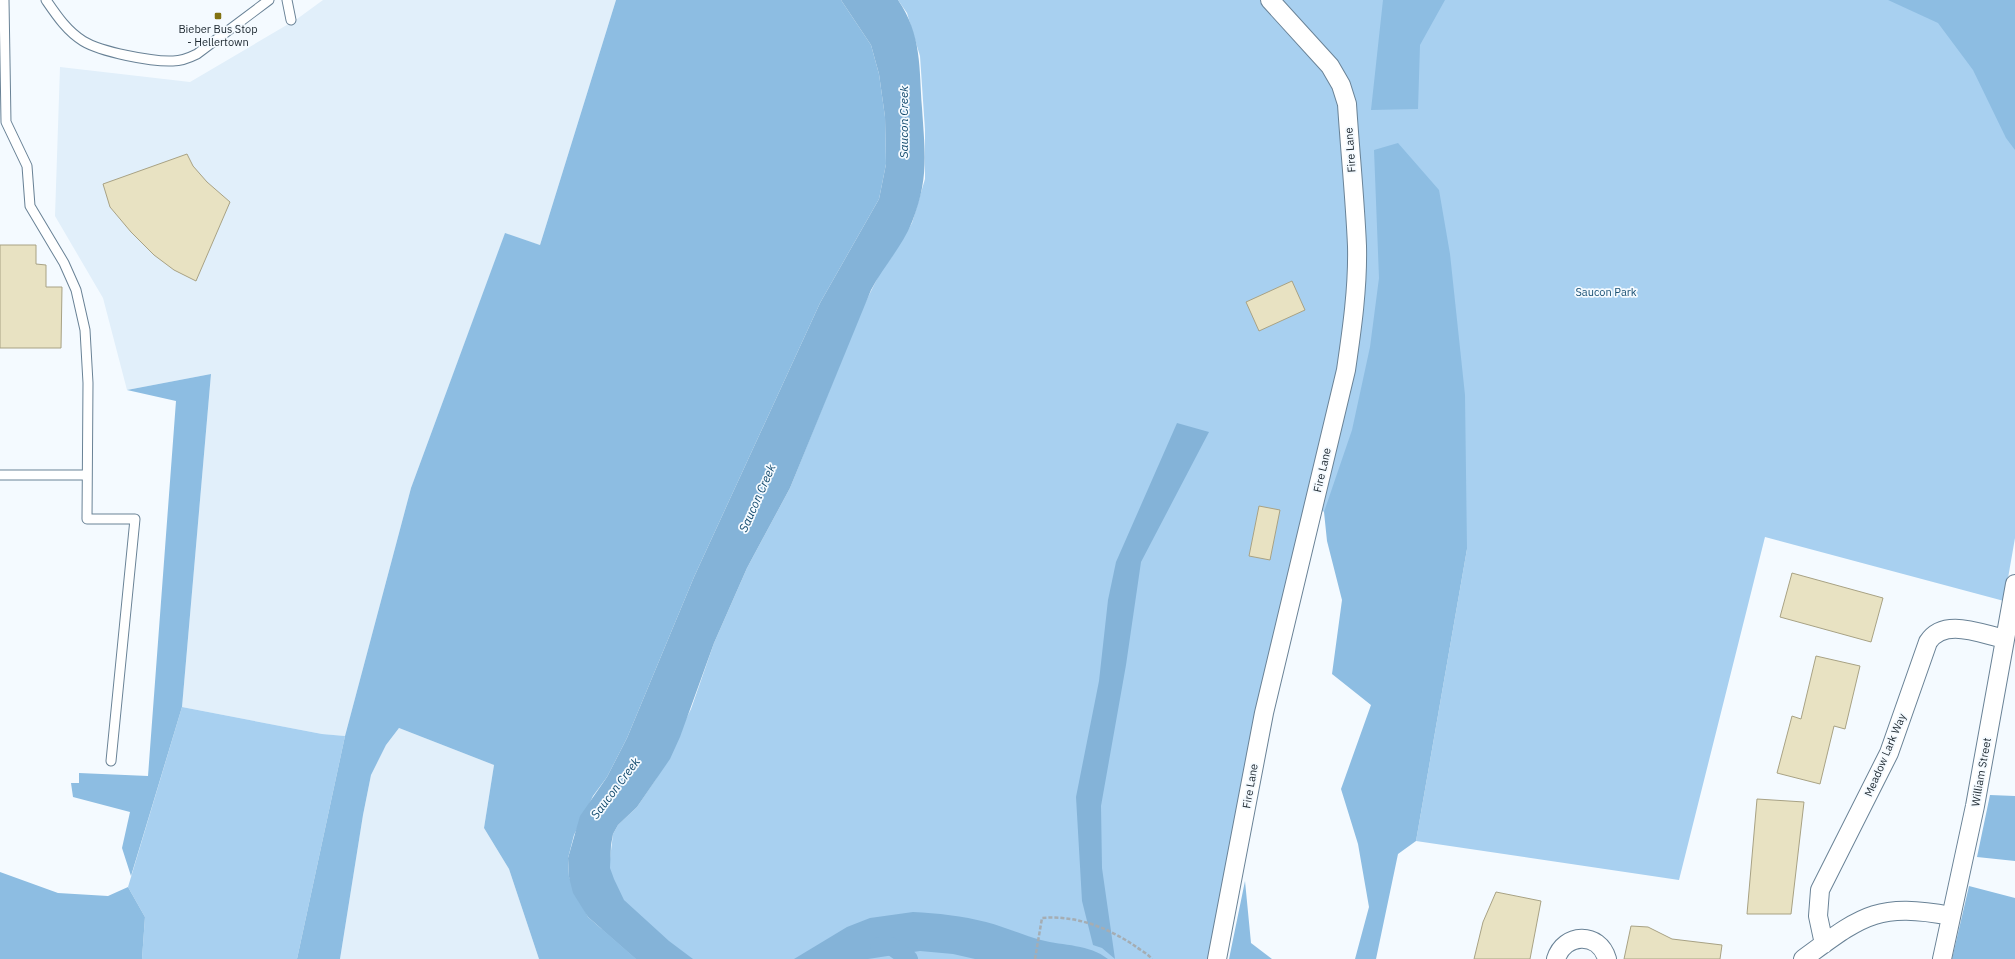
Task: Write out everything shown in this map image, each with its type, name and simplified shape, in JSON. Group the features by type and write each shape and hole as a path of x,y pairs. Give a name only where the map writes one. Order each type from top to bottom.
{"street":[{"name":"Fire Lane","path":"1217,959 1264,713 1346,370 1352,329 1355,282 1356,241 1347,104 1341,85 1330,66 1270,0"},
{"name":"William Street","path":"1942,959 1975,806 2015,584"},
{"name":"Meadow Lark Way","path":"1824,944 1818,916 1820,890 1889,752 1928,642 1938,631 1948,628 2005,639"},
{"path":"1804,959 1858,921 1871,915 1886,911 1915,910 1951,916"},
{"path":"1556,959 1559,950 1565,943 1575,939 1584,938 1593,940 1600,946 1607,959"}],"lane":[{"path":"4,0 6,122 27,166 30,206 64,263 76,290 85,330 88,383 87,519 135,519 111,760"},
{"path":"46,0 67,28 84,41 94,46 112,52 174,61 191,57 203,50 269,0"},
{"path":"287,0 291,20"},
{"path":"0,475 87,475"}],"path":[{"path":"1035,959 1042,918 1074,919 1096,925 1118,936 1152,959"}],"shaded area":[{"path":"323,0 616,0 540,245 505,234 411,488 345,736 322,734 182,707 211,374 127,390 103,298 55,216 60,67 190,82 297,19"},
{"path":"616,0 841,0 871,45 879,74 885,117 886,164 879,199 820,303 694,577 627,738 607,777 593,796 574,835 568,858 569,877 588,917 636,959 539,959 509,869 484,828 494,765 399,728 386,745 371,775 363,815 340,959 297,959 345,736 411,488 505,233 540,245"},
{"path":"1383,0 1445,0 1420,45 1418,109 1371,110"},
{"path":"1888,0 2015,0 2015,150 2006,138 1973,70 1938,23"},
{"path":"1398,143 1439,190 1450,254 1465,395 1467,549 1416,841 1398,854 1376,959 1355,959 1369,907 1358,844 1341,789 1371,705 1332,674 1342,600 1327,541 1324,512 1352,430 1370,347 1379,278 1374,150"},
{"path":"211,374 182,707 131,876 122,848 130,812 73,797 71,783 79,783 79,773 148,776 176,401 127,390"},
{"path":"399,728 494,765 484,828 509,869 539,959 340,959 363,815 371,775 386,745"},
{"path":"1990,795 2015,796 2015,861 1977,857"},
{"path":"0,872 58,893 108,896 128,887 145,917 142,959 0,959"},
{"path":"1245,881 1251,943 1272,959 1229,959"},
{"path":"1969,886 2015,898 2015,959 1952,959"}],"green space":[{"name":"Saucon Park","path":"898,0 2015,0 2015,538 2004,601 1765,537 1679,880 1416,841 1467,549 1306,507 1255,711 1215,927 1211,959 598,959 613,834 618,825 637,807 656,779 691,709 714,643 747,568 790,488 863,307 880,273 912,223 925,179 925,130 920,56 907,13"},
{"path":"182,707 322,734 345,736 297,959 142,959 145,917 128,887"}],"water":[{"name":"Saucon Creek","path":"841,0 898,0 906,13 918,52 925,153 921,192 908,231 871,290 790,488 747,568 714,643 680,737 670,759 637,807 618,825 613,834 610,868 624,900 669,941 693,959 636,959 588,917 573,893 569,877 568,858 580,816 607,777 627,738 694,577 820,303 879,199 886,164 885,117 879,74 871,45"},
{"path":"1177,423 1209,432 1141,562 1126,665 1101,806 1102,868 1115,959 1102,948 1093,945 1082,901 1076,797 1099,681 1108,600 1116,562"},
{"path":"913,912 950,915 977,920 1041,940 1085,948 1101,954 1108,959 975,959 953,954 920,951 868,959 794,959 847,927 870,918"}],"building":[{"path":"187,154 193,166 207,182 230,202 196,281 174,270 154,255 131,232 110,207 103,184"},
{"path":"0,245 36,245 36,264 46,265 46,287 62,287 61,348 0,348"},
{"path":"1292,281 1305,310 1259,331 1246,302"},
{"path":"1259,506 1280,510 1270,560 1249,556"},
{"path":"1792,573 1883,598 1871,642 1780,617"},
{"path":"1816,656 1860,666 1845,729 1834,726 1820,784 1777,773 1792,716 1801,719"},
{"path":"1757,799 1804,802 1791,914 1747,914"},
{"path":"1496,892 1541,901 1530,959 1474,959 1483,922"},
{"path":"1631,926 1648,927 1672,939 1722,945 1720,959 1624,959"}],"waterway":[{"path":"879,946 891,946 909,959"}],"place":[{"name":"Bieber Bus Stop - Hellertown","path":"218,16"}]}
